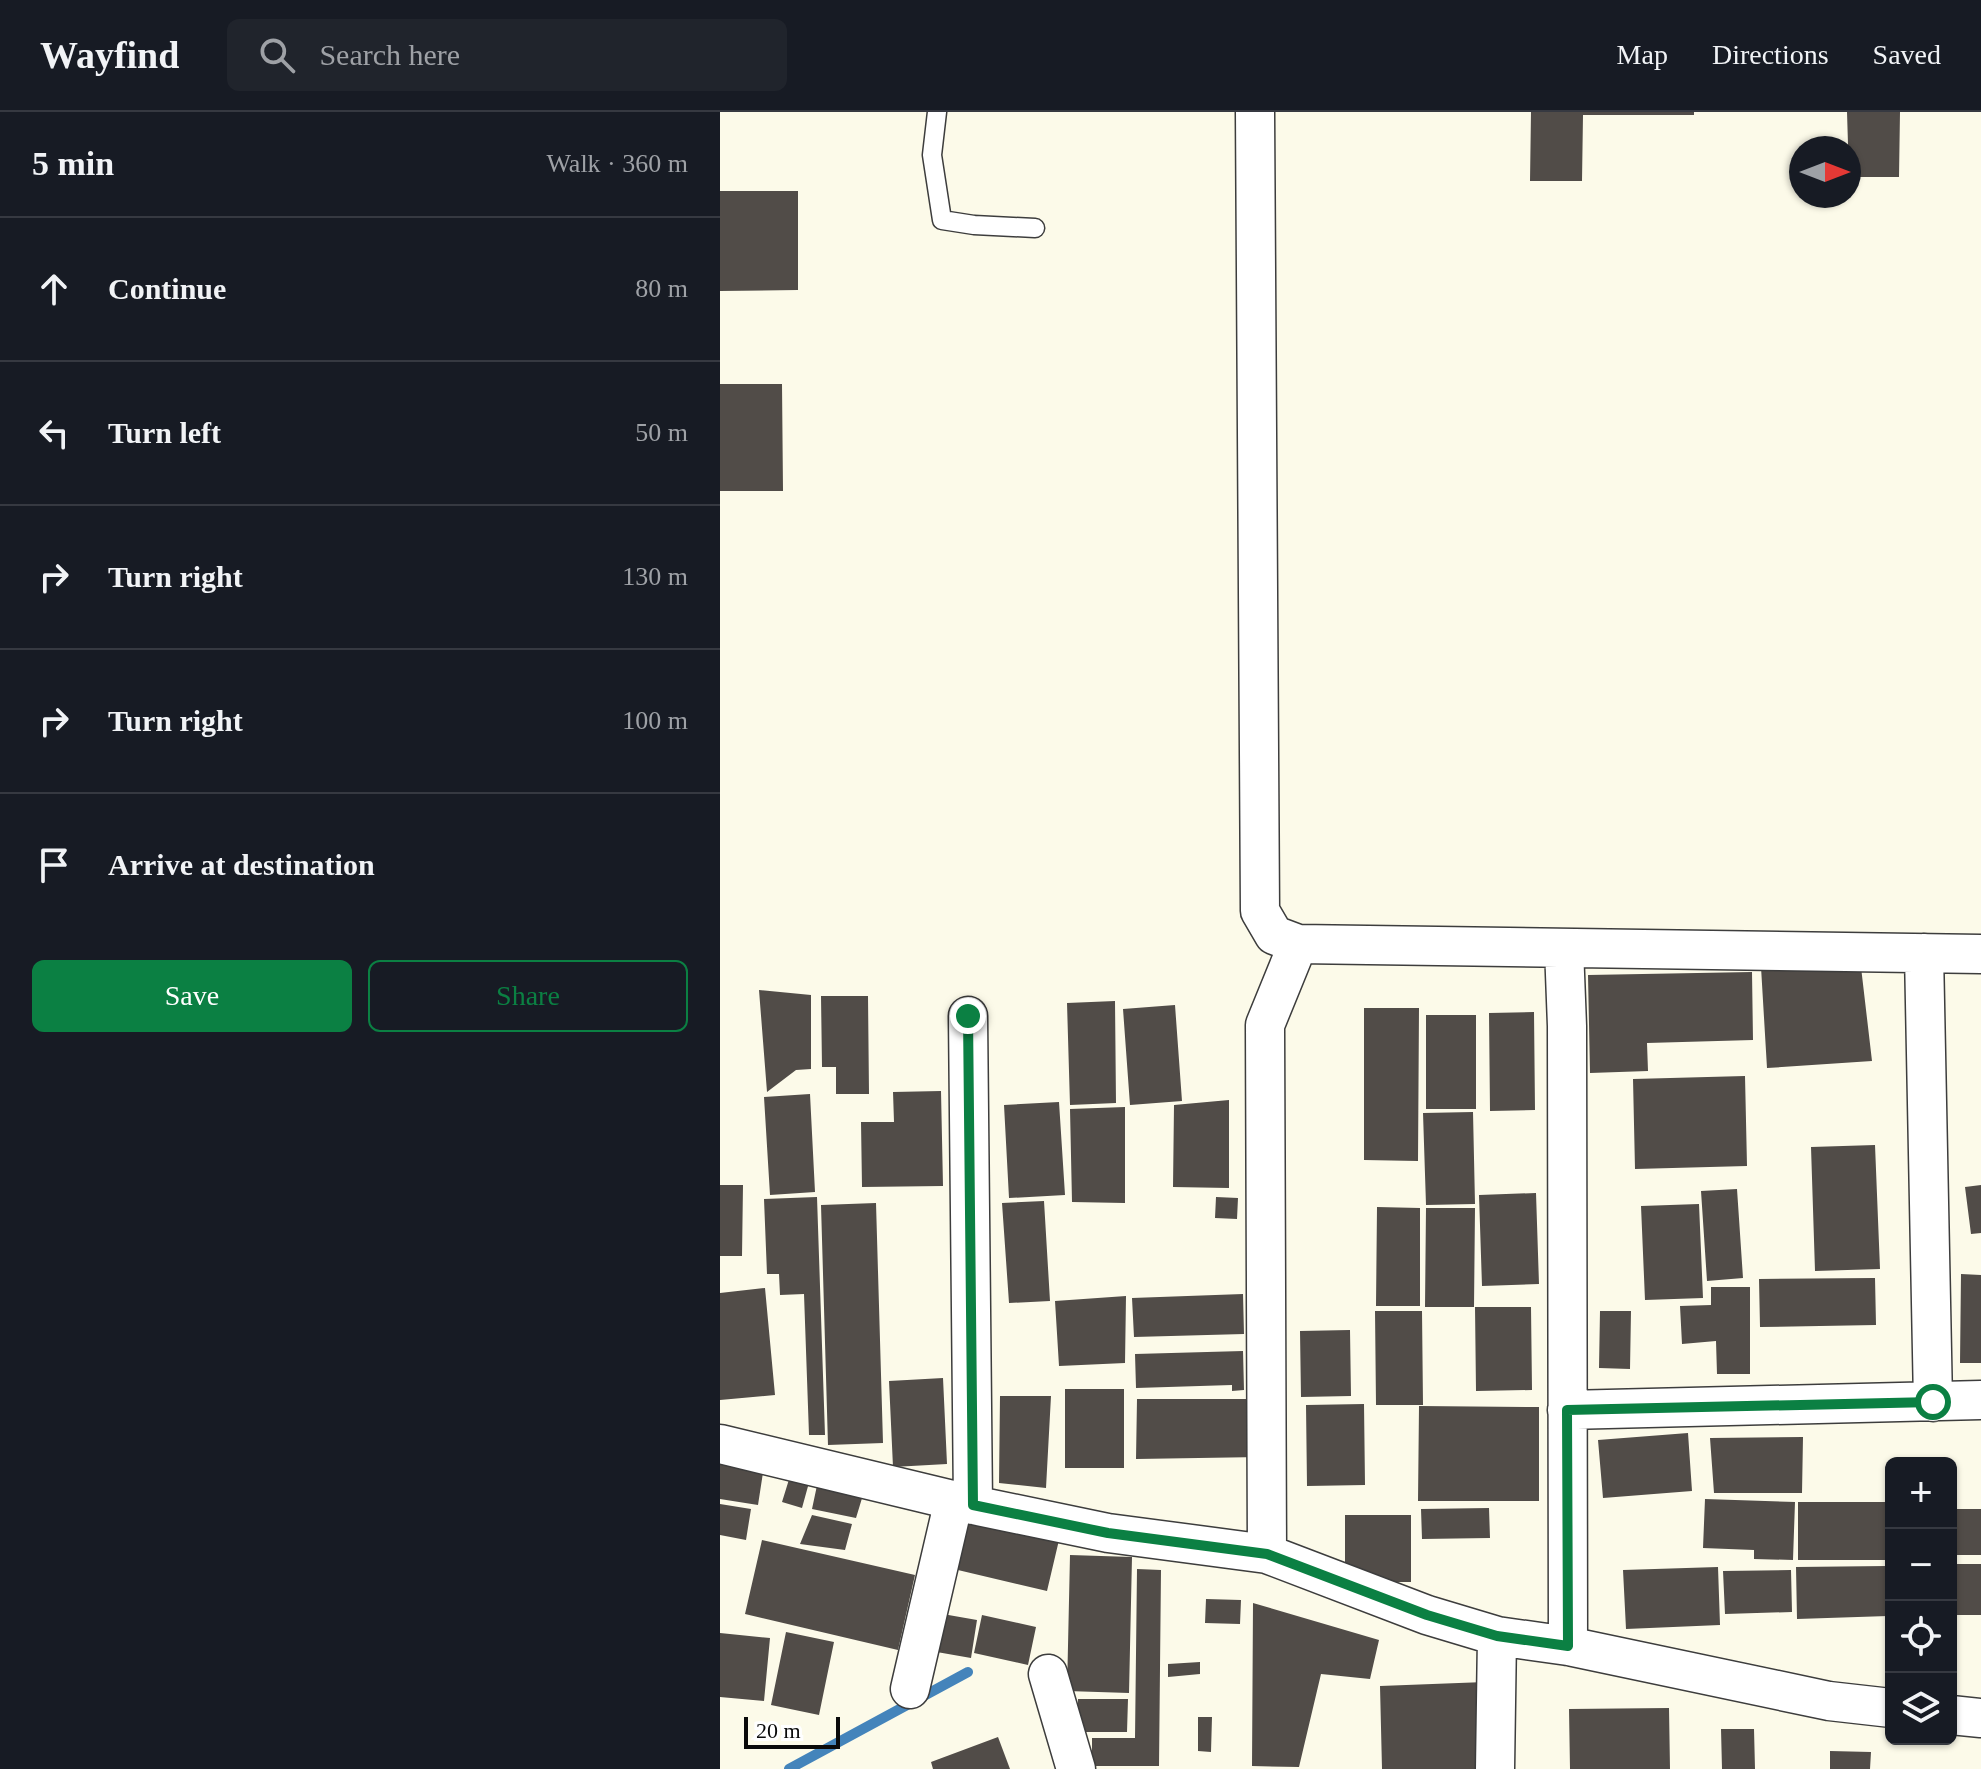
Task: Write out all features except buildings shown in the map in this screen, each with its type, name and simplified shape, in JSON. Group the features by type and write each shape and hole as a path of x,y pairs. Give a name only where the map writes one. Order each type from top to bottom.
{"street":[{"path":"1255,112 1260,911 1274,935 1298,944 1981,954"},
{"path":"1267,1554 1265,1025 1298,944"},
{"path":"1564,948 1567,1026 1568,1646"},
{"path":"1924,953 1933,1402"},
{"path":"910,1689 964,1503 968,1016"},
{"path":"1567,1410 1981,1400"},
{"path":"720,1444 964,1503 1108,1533 1267,1554 1427,1615 1497,1636 1568,1646 1829,1701 1885,1707"},
{"path":"1495,1769 1497,1636"},
{"path":"1048,1674 1076,1769"},
{"path":"1957,1716 1981,1718"}],"lane":[{"path":"937,112 932,155 942,220 1035,228"}],"waterway":[{"path":"789,1769 968,1672"}],"route":[{"path":"968,1016 973,1505 1108,1533 1267,1554 1427,1615 1497,1636 1568,1646 1567,1410 1933,1402"}]}
